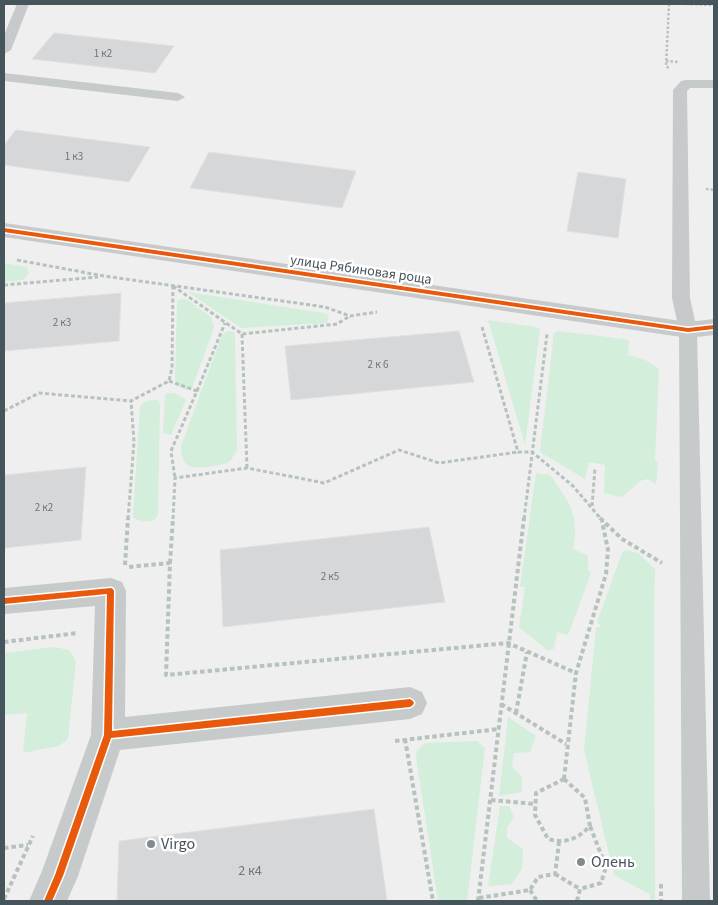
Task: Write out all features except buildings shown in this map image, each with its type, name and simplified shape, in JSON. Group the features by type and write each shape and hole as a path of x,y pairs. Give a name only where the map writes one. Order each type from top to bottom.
{"street":[{"name":"улица Рябиновая роща","path":"4,230 688,330 714,327"},
{"path":"4,601 111,591 108,735 59,876 48,901"},
{"path":"108,735 400,704"}],"lane":[{"path":"4,50 10,22 23,4"},
{"path":"4,77 178,98"},
{"path":"696,901 688,330 681,298 680,90 686,84 714,84"}],"path":[{"path":"669,4 666,66 686,84"},
{"path":"686,4 714,5"},
{"path":"13,259 104,276 324,307 350,316"},
{"path":"4,286 104,276"},
{"path":"173,285 242,334 337,324 350,316 387,310"},
{"path":"4,410 39,393 131,401 169,380 172,368 173,285"},
{"path":"225,323 172,451 175,478 166,675 508,643 576,673"},
{"path":"482,323 518,452"},
{"path":"548,324 478,900 530,890 538,877 555,874 580,889 601,883 606,867 590,826 585,798 564,779"},
{"path":"242,334 247,468"},
{"path":"169,380 197,391"},
{"path":"125,567 134,442 131,401"},
{"path":"175,478 247,468 324,482 399,450 439,463 518,452 532,452 573,486 602,520 622,539 664,564 664,554"},
{"path":"592,507 595,468"},
{"path":"564,779 566,744 576,673 606,574 608,550 602,520"},
{"path":"116,568 170,563"},
{"path":"4,642 82,633"},
{"path":"516,713 527,652"},
{"path":"400,704 433,901"},
{"path":"501,704 566,744"},
{"path":"387,742 499,729"},
{"path":"564,779 536,793 534,815 548,839 559,843 582,836 590,826"},
{"path":"490,800 535,804"},
{"path":"4,899 36,829"},
{"path":"555,874 559,843"},
{"path":"4,848 29,845"},
{"path":"661,901 662,881"},
{"path":"577,901 580,889"},
{"path":"530,890 537,901"}],"green space":[{"path":"4,263 27,267 29,273 23,280 4,282"},
{"path":"188,292 324,313 329,316 327,323 241,328"},
{"path":"186,299 211,317 214,328 192,388 187,390 178,386 175,380 177,301"},
{"path":"488,320 540,329 525,445"},
{"path":"228,331 234,332 235,337 237,450 232,459 227,463 206,467 190,466 184,461 181,446 219,343 223,334"},
{"path":"558,331 625,339 629,341 628,355 645,360 659,370 655,459 658,463 656,484 648,479 640,481 622,497 604,493 605,465 589,462 585,479 540,452 554,333"},
{"path":"167,393 174,393 186,400 171,435 163,433 165,396"},
{"path":"158,400 160,404 158,515 154,520 143,521 133,517 140,406 144,402"},
{"path":"536,473 550,475 563,493 574,518 575,537 573,549 588,556 588,569 591,573 569,633 566,635 557,632 554,649 547,650 519,627 525,587 520,587"},
{"path":"625,550 638,553 655,569 655,901 651,901 649,894 614,875 584,750 596,628 601,626 597,622 622,553"},
{"path":"54,647 69,650 76,661 68,739 59,746 23,753 27,713 4,715 4,653"},
{"path":"508,717 536,736 530,752 514,753 512,767 522,777 522,792 499,796"},
{"path":"477,741 485,748 467,901 438,901 416,757 417,750 425,743"},
{"path":"500,806 509,806 514,817 507,828 507,838 523,849 522,869 512,884 488,886"}],"cycle path":[{"path":"4,230 688,330 714,327"},
{"path":"4,601 111,591 108,735 59,876 48,901"},
{"path":"108,735 410,703"}],"place":[{"name":"Virgo","path":"151,844"},
{"name":"Олень","path":"581,862"}]}
